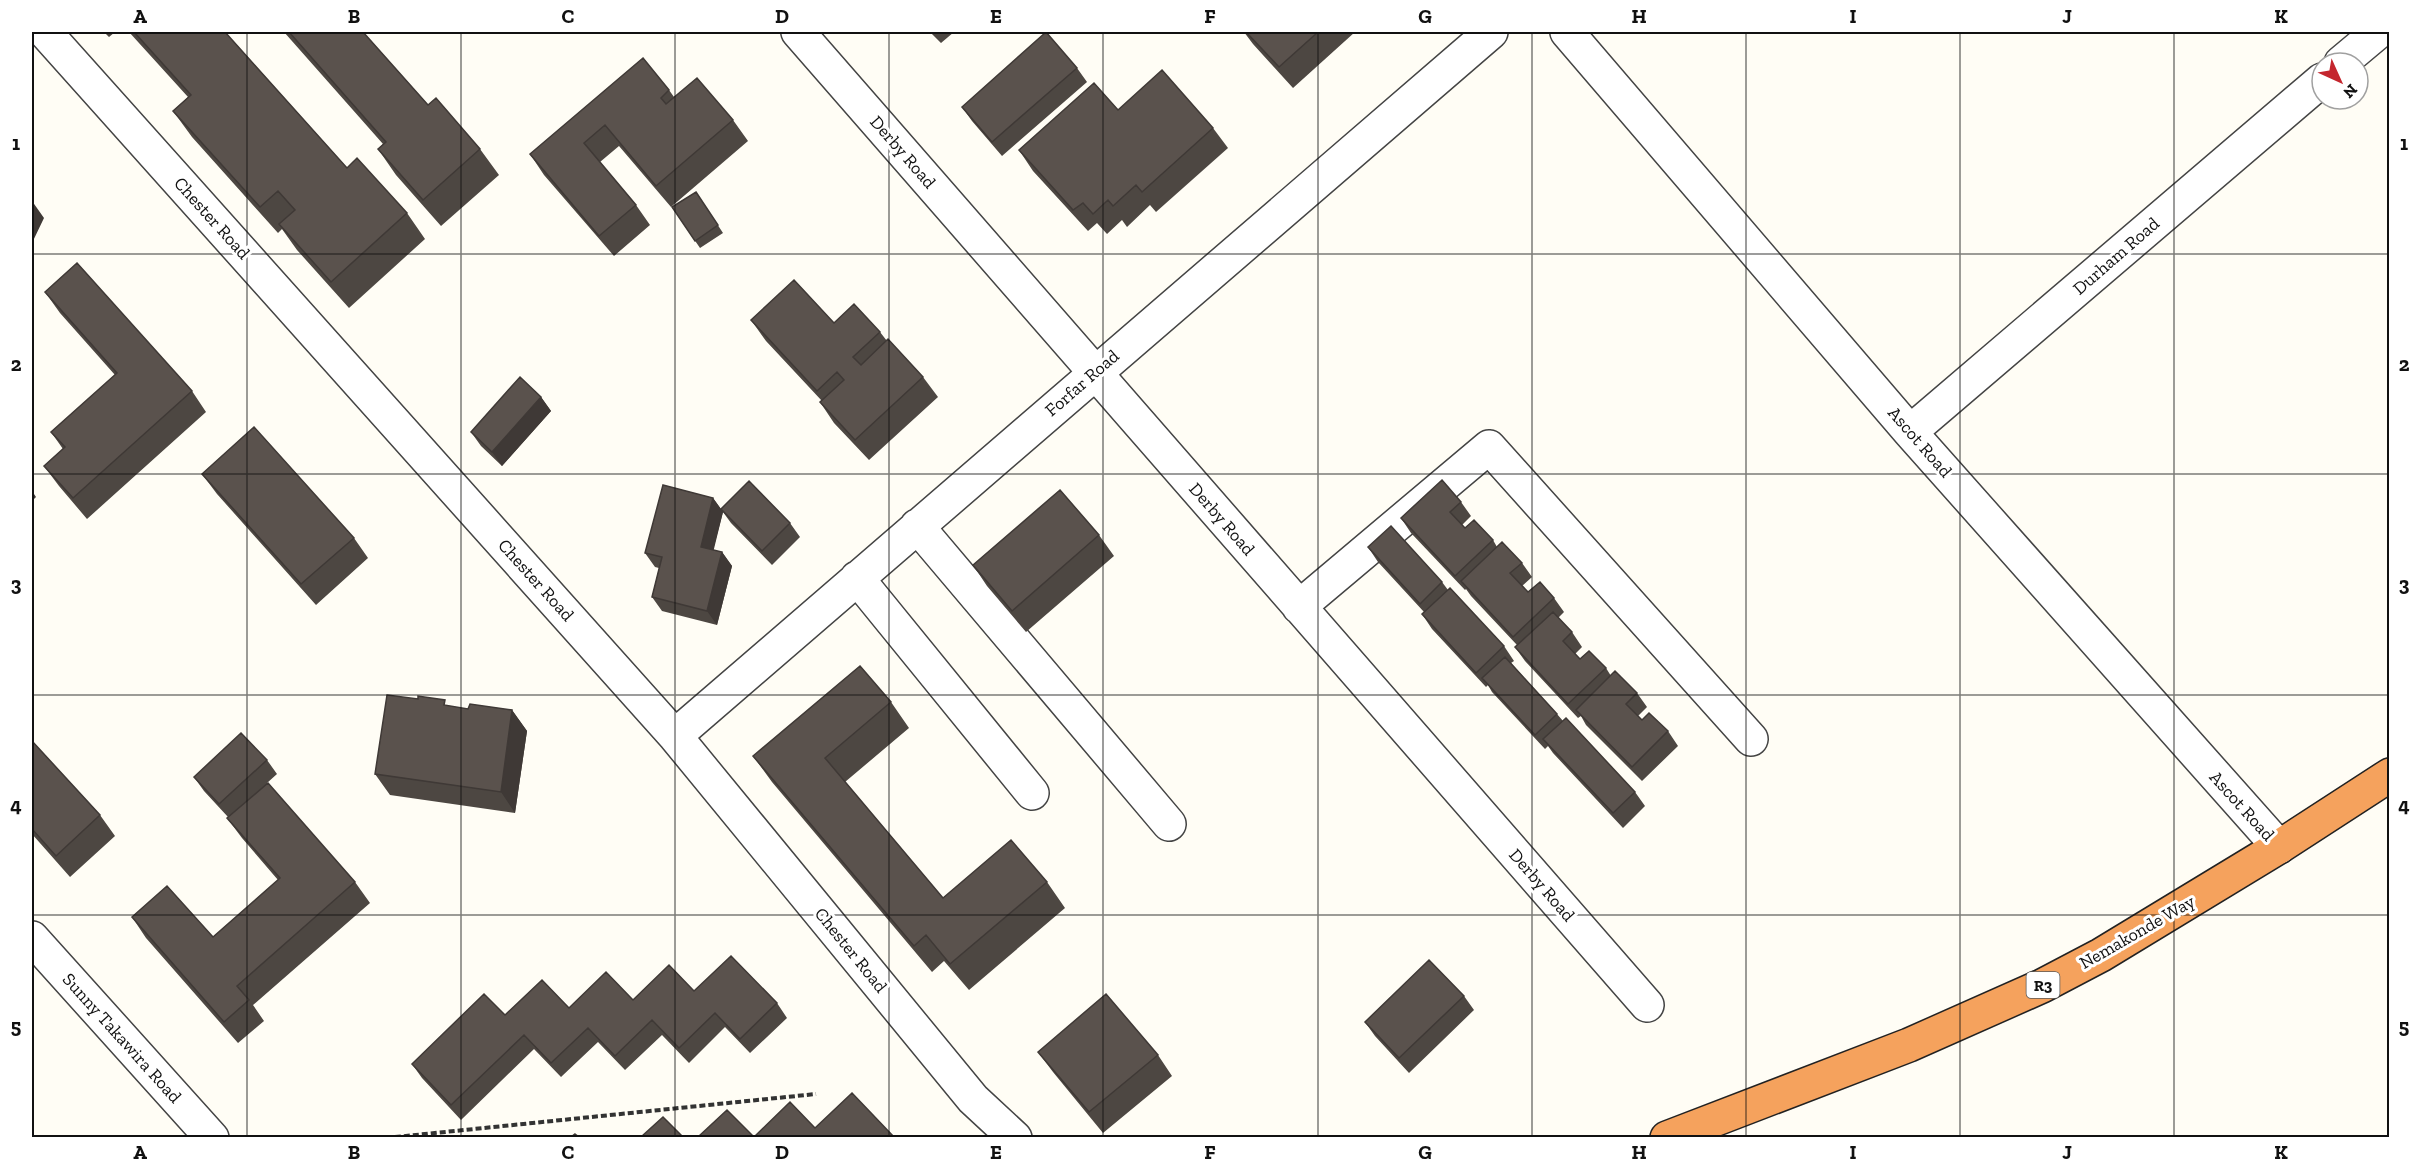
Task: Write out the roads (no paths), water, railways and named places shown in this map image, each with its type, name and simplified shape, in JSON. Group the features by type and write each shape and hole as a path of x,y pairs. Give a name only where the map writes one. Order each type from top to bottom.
{"highway":[{"name":"Nemakonde Way","path":"1667,1137 1909,1045 2032,990 2101,955 2279,847 2390,775"}],"street":[{"name":"Chester Road","path":"45,32 675,736 973,1099 1015,1137"},
{"name":"Derby Road","path":"798,32 1647,1005"},
{"name":"Forfar Road","path":"675,736 1491,32"},
{"name":"Ascot Road","path":"1567,32 1910,432 2279,847"},
{"path":"2359,51 2376,40"},
{"name":"Durham Road","path":"1910,432 2310,90"},
{"path":"1299,607 1489,447 1751,739"},
{"path":"917,526 1169,824"},
{"path":"857,578 1032,793"},
{"name":"Sunny Takawira Road","path":"32,938 212,1137"}]}
